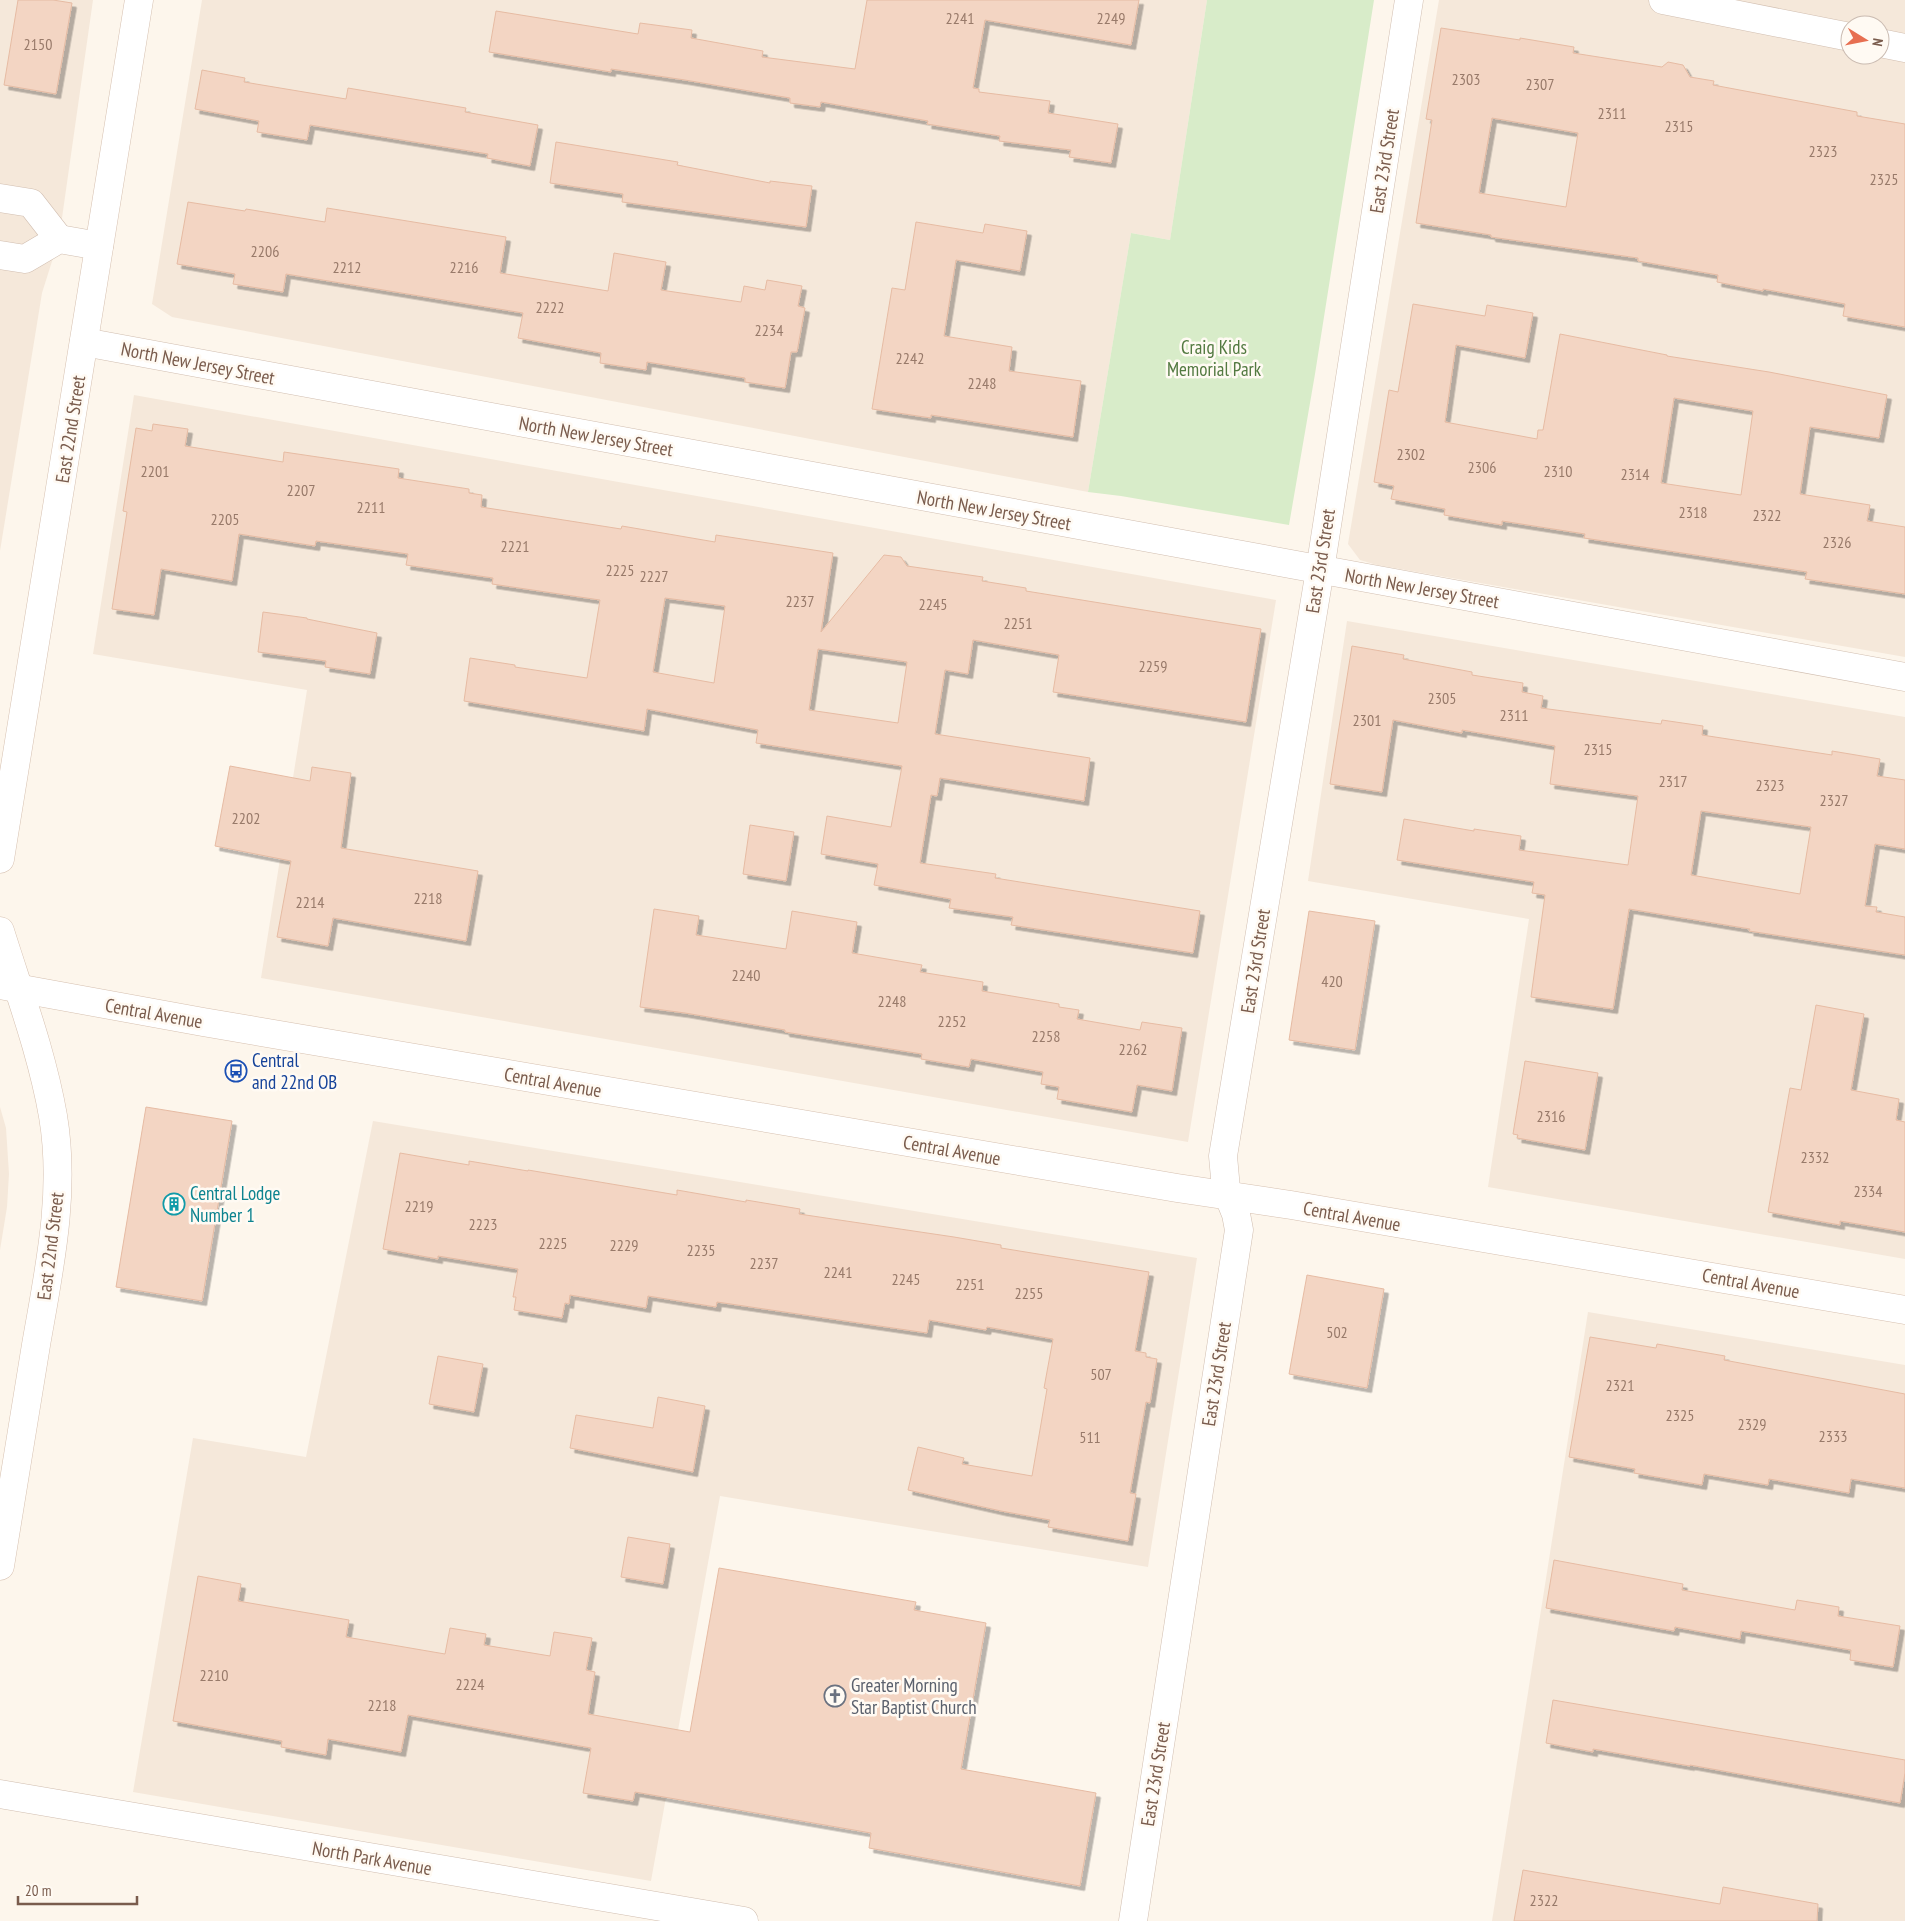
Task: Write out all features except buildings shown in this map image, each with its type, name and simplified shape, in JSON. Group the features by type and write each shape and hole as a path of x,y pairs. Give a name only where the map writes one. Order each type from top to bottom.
{"street":[{"name":"East 22nd Street","path":"0,859 139,0"},
{"name":"East 23rd Street","path":"1133,1921 1239,1230 1236,1214 1226,1189 1223,1156 1320,570 1409,0"},
{"path":"1663,0 1840,35"},
{"path":"1890,45 1905,48"},
{"path":"0,198 32,203 59,239"},
{"path":"0,255 25,259 59,239 99,246"},
{"name":"North New Jersey Street","path":"84,342 1905,677"},
{"name":"East 22nd Street","path":"0,931 10,986 53,1117 57,1164 55,1235 0,1566"},
{"name":"Central Avenue","path":"10,986 203,1022 1905,1310"},
{"name":"North Park Avenue","path":"0,1794 744,1921"}],"shaded area":[{"path":"0,0 93,0 59,239 42,293 0,551"},
{"path":"202,0 1207,0 1170,240 1131,233 1088,492 172,317 152,304"},
{"path":"1439,0 1905,0 1905,657 1377,565 1360,560 1348,544"},
{"path":"134,395 1276,600 1188,1142 261,978 307,690 93,654"},
{"path":"1347,621 1905,717 1905,1259 1488,1187 1529,919 1308,881"},
{"path":"0,1107 6,1128 9,1174 7,1207 0,1250"},
{"path":"373,1121 1197,1258 1148,1567 720,1496 651,1881 133,1792 193,1438 306,1457"},
{"path":"1588,1312 1905,1365 1905,1921 1492,1921"}],"green space":[{"name":"Craig Kids Memorial Park","path":"1207,0 1374,0 1315,374 1289,525 1088,492 1131,233 1170,240"}],"place":[{"name":"Central and 22nd OB","path":"236,1071"},
{"name":"Central Lodge Number 1","path":"174,1204"},
{"name":"Greater Morning Star Baptist Church","path":"835,1696"}]}
